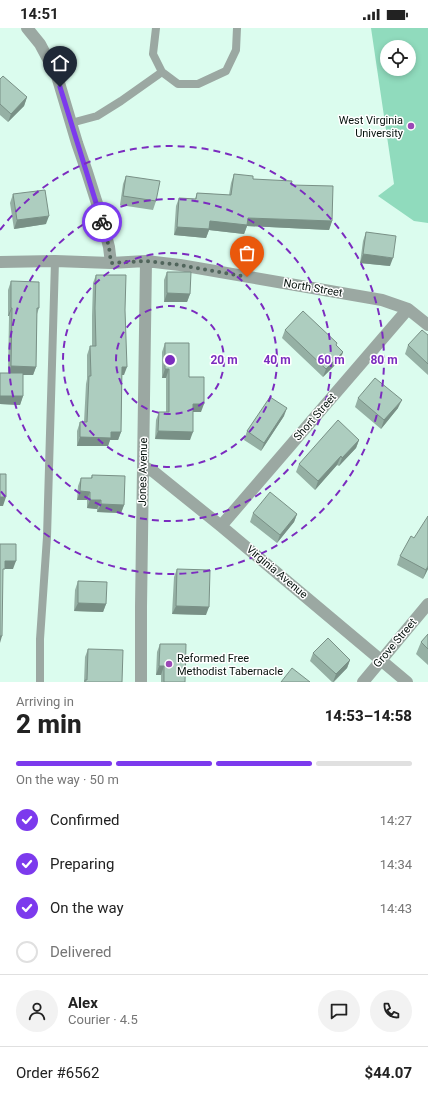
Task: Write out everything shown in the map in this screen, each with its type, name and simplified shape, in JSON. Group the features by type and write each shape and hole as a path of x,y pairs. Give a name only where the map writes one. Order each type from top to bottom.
{"street":[{"path":"27,28 40,44 57,76 101,216 109,247 111,263"},
{"name":"North Street","path":"0,262 55,261 111,263 146,261 180,265 382,300 408,309 428,324"},
{"name":"Jones Avenue","path":"141,682 146,261"},
{"name":"Short Street","path":"221,526 408,309"},
{"name":"Virginia Avenue","path":"143,466 154,472 221,526 407,682"},
{"name":"Grove Street","path":"363,682 428,604"}],"lane":[{"path":"156,28 153,54 162,72 178,84 198,84 226,71 236,50 237,28"},
{"path":"71,123 98,116 162,72"},
{"path":"40,682 40,639 47,537 55,261"}],"green space":[{"name":"West Virginia University","path":"371,28 428,28 428,223 414,221 378,196 394,184"}],"building":[{"path":"3,76 27,97 11,114 0,104 0,79"},
{"path":"234,174 253,176 253,179 292,181 291,185 333,186 332,221 248,218 247,225 210,221 209,229 177,227 179,198 196,199 197,193 231,195"},
{"path":"126,176 160,181 156,201 123,196"},
{"path":"45,190 49,216 17,220 13,194"},
{"path":"366,232 396,236 393,258 363,254"},
{"path":"167,272 191,272 190,294 167,293"},
{"path":"96,275 126,275 125,310 127,367 122,367 121,432 111,432 111,438 80,437 80,422 87,422 89,376 91,376 90,346 96,346"},
{"path":"11,281 39,282 36,367 11,366"},
{"path":"303,311 337,343 336,345 343,352 326,369 285,330"},
{"path":"422,330 428,335 428,364 408,345"},
{"path":"165,343 189,343 189,377 204,377 204,404 193,404 193,432 158,431 159,412 169,412 169,369 165,369"},
{"path":"0,373 23,373 23,396 0,396"},
{"path":"375,378 402,400 384,420 358,398"},
{"path":"270,397 287,408 264,443 247,431"},
{"path":"338,420 359,440 342,458 341,456 318,481 299,464"},
{"path":"0,474 6,474 6,497 0,497"},
{"path":"92,475 125,476 124,505 101,504 101,500 90,500 90,492 80,491 81,478 92,478"},
{"path":"270,492 297,514 280,535 253,513"},
{"path":"428,516 428,566 426,570 400,556 411,536 414,538"},
{"path":"0,544 16,544 16,561 5,561 5,569 3,569 2,636 0,636"},
{"path":"177,569 210,570 209,607 176,606"},
{"path":"78,581 107,582 106,604 78,603"},
{"path":"428,634 428,649 421,642"},
{"path":"328,638 350,660 336,674 313,653"},
{"name":"Reformed Free Methodist Tabernacle","path":"160,644 186,644 185,682 164,682 164,666 159,666"},
{"path":"88,649 123,650 122,682 85,682 85,680 87,680"},
{"path":"292,668 310,682 281,682"}],"way so far":[{"path":"102,222 109,247 111,263 146,261 180,265 247,277"}],"place":[{"name":"West Virginia University","path":"411,126"},
{"name":"Reformed Free Methodist Tabernacle","path":"169,664"}],"route":[{"path":"60,87 102,222"}]}
